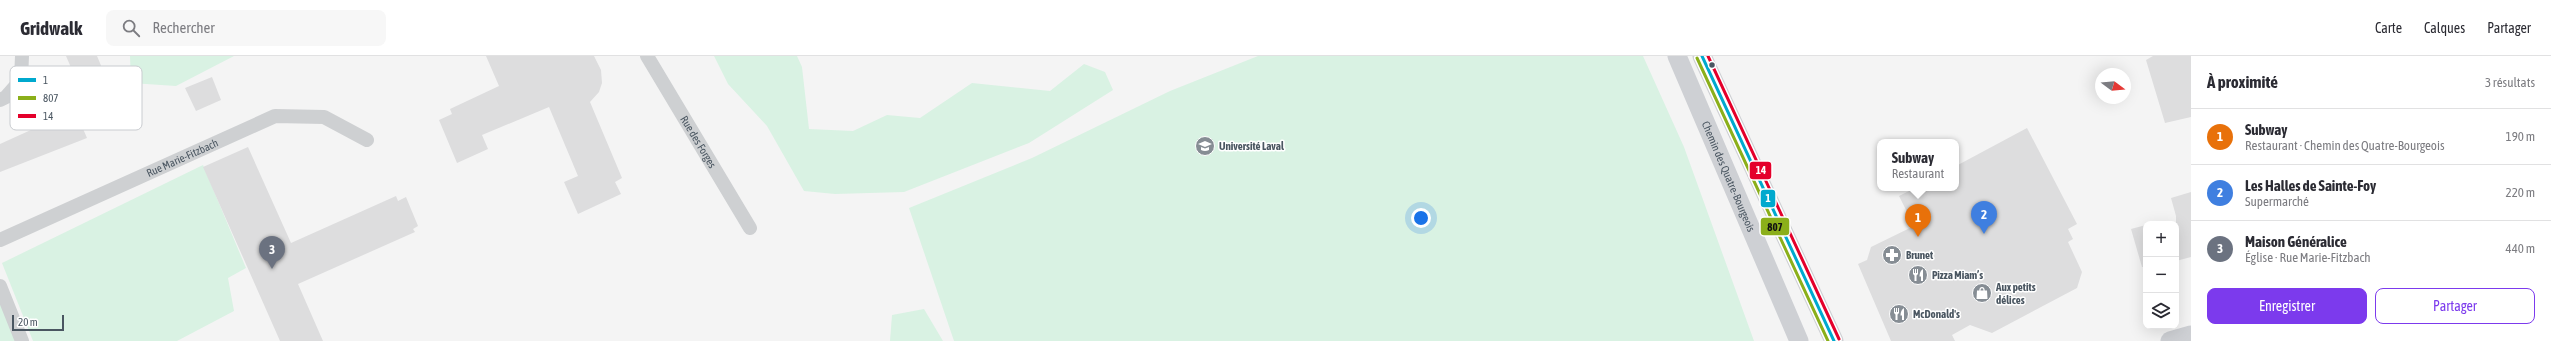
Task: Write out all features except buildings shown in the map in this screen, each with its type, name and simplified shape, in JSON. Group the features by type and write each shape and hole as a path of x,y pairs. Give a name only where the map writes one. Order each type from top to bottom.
{"main road":[{"name":"Chemin des Quatre-Bourgeois","path":"1677,56 1799,341"},
{"path":"1702,56 1834,341"},
{"path":"2170,341 2191,335"}],"street":[{"path":"22,56 22,66"},
{"name":"Rue des Forges","path":"647,56 750,228"},
{"path":"0,100 6,97 10,92"},
{"name":"Rue Marie-Fitzbach","path":"0,240 275,116 324,117 368,140"},
{"path":"0,286 22,341"}],"green space":[{"path":"130,56 234,56 176,86 142,84 142,66 130,66"},
{"path":"714,56 797,56 802,67 809,129 853,131 887,115 920,118 972,83 1050,91 1084,64 1105,72 1113,90 1029,143 904,192 835,194 804,191 767,126 728,84"},
{"name":"Université Laval","path":"1258,56 1643,56 1684,147 1754,341 954,341 909,208 1032,158 1170,91"},
{"path":"203,165 246,268 228,278 234,311 177,341 33,341 2,263"},
{"path":"0,286 22,341 0,341"},
{"path":"924,309 943,341 890,341 892,315"}],"transit line":[{"name":"1","path":"1702,56 1834,341"},
{"name":"14","path":"1708,56 1839,339"},
{"name":"807","path":"1697,58 1828,341"}],"place":[{"name":"Université Laval","path":"1205,146"},
{"name":"Les Halles de Sainte-Foy","path":"1984,234"},
{"name":"Subway","path":"1918,237"},
{"name":"Brunet","path":"1892,255"},
{"name":"Maison Généralice","path":"272,269"},
{"name":"Pizza Miam’s","path":"1918,275"},
{"name":"Aux petits délices","path":"1982,293"},
{"name":"McDonald's","path":"1899,314"}]}
